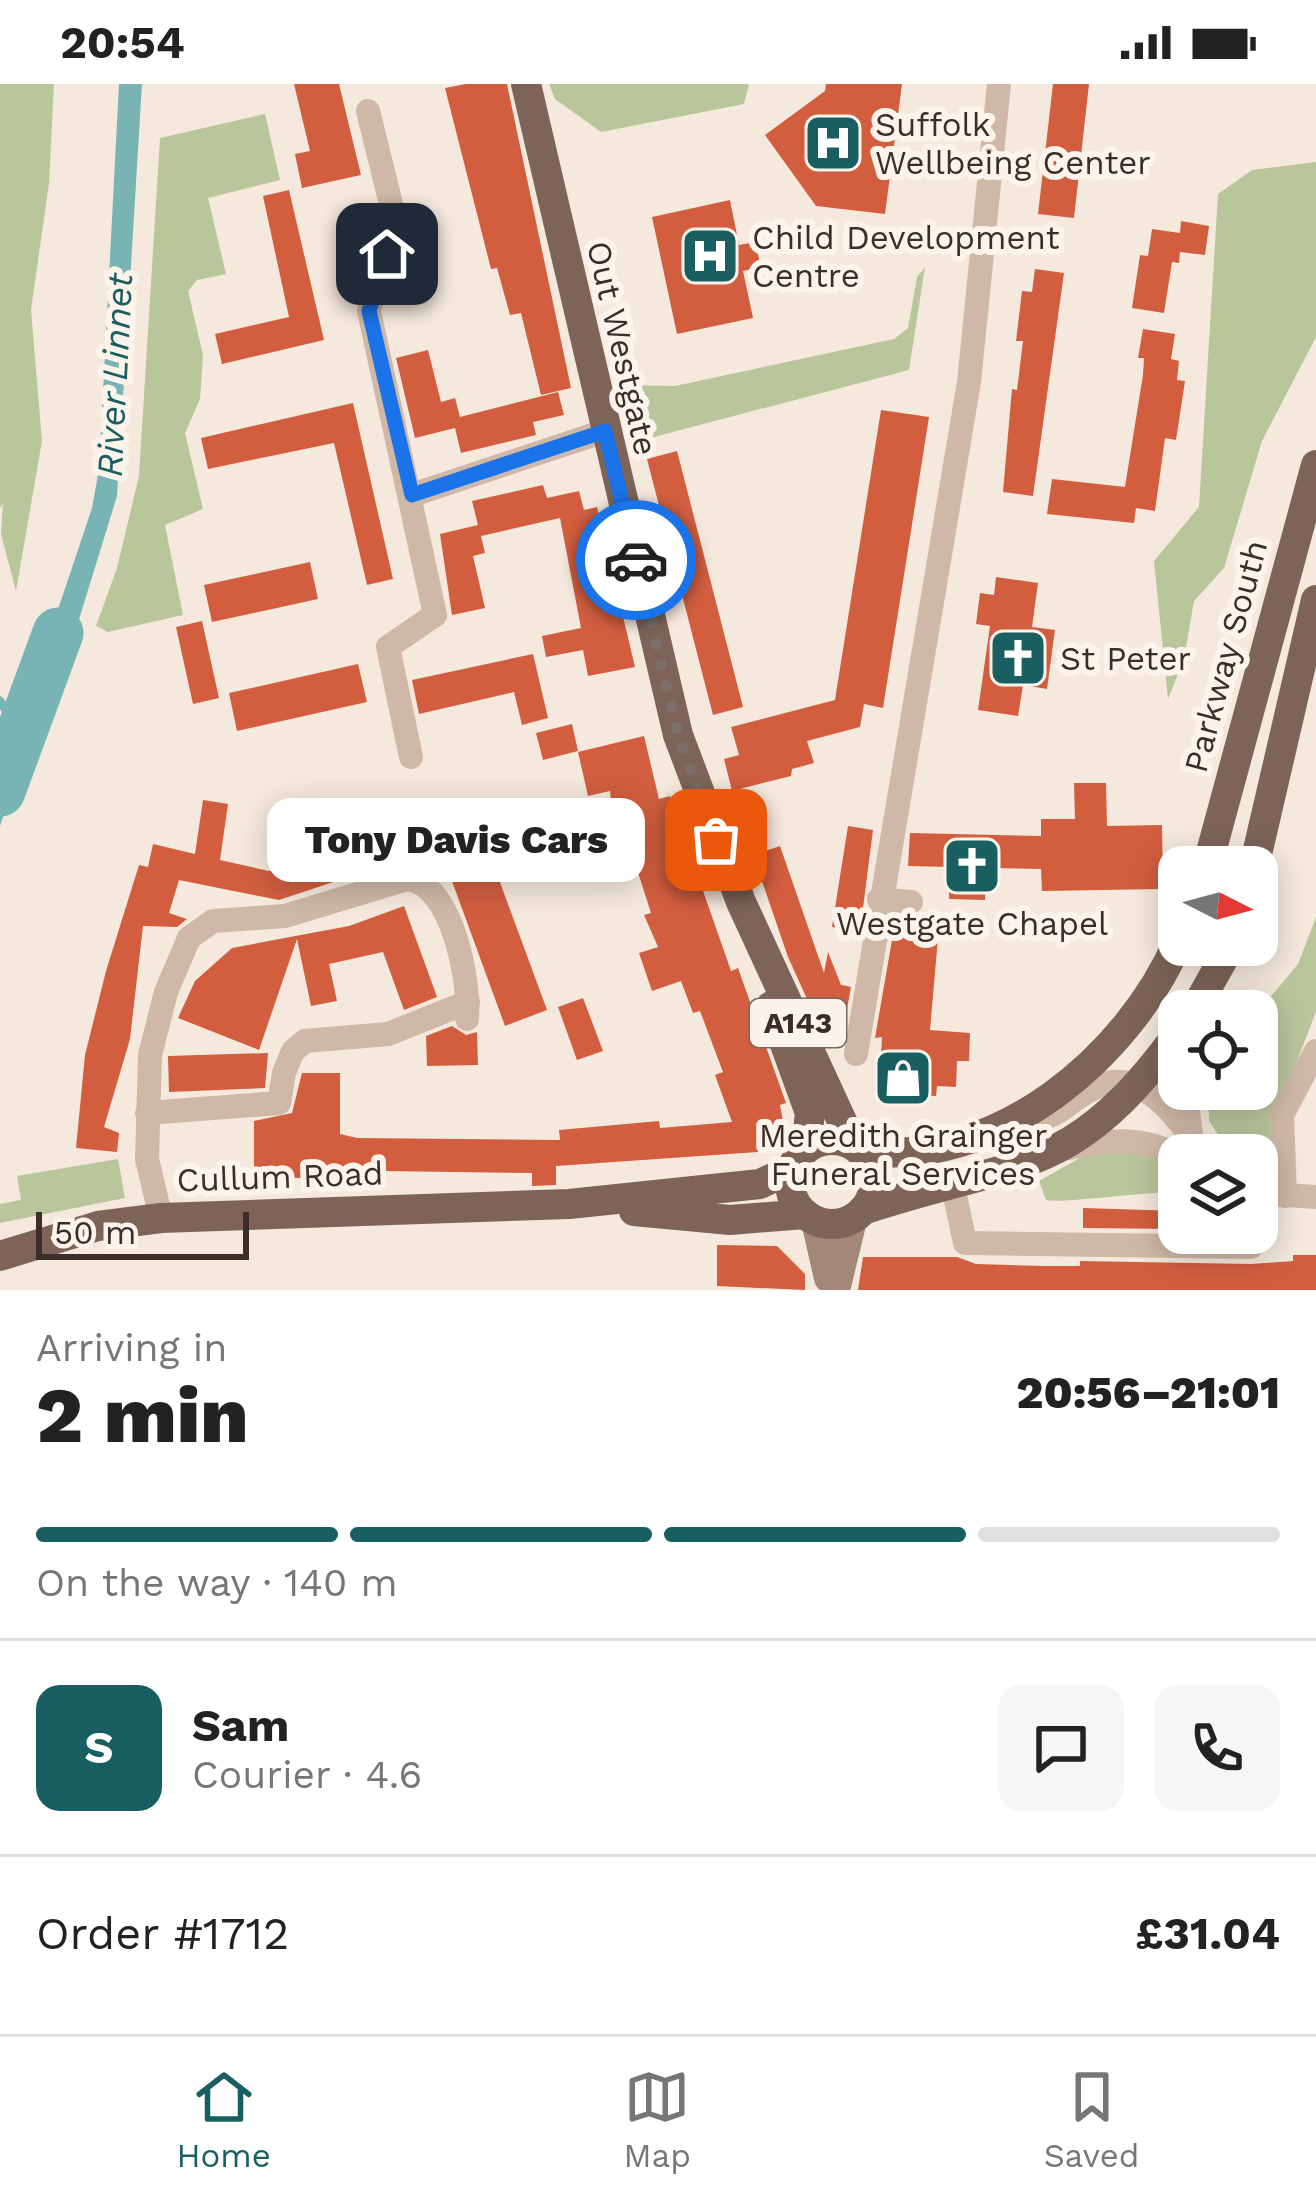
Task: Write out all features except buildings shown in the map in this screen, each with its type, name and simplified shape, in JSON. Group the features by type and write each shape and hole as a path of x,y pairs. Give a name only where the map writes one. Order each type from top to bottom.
{"main road":[{"name":"Out Westgate","path":"526,84 678,735 741,902 810,1113 799,1158"},
{"name":"Parkway South","path":"1213,846 1316,465"},
{"path":"1259,846 1316,600"},
{"name":"Out Westgate","path":"741,902 857,1148"},
{"path":"799,1158 829,1140 910,1154 1010,1119 1085,1072 1127,1030 1168,966"},
{"path":"810,1217 858,1215 1022,1168 1063,1149 1139,1086 1158,1060"},
{"name":"A143","path":"857,1148 873,1174 858,1215"},
{"name":"A143","path":"799,1158 792,1193 810,1217"},
{"name":"Cullum Road","path":"0,1256 98,1226 161,1218 569,1204 760,1184 799,1158"},
{"name":"Cullum Road","path":"569,1204 730,1220 810,1217"}],"street":[{"path":"856,1054 969,382 999,84"},
{"path":"368,111 393,212 369,311 435,615 388,647 411,757"},
{"path":"412,495 605,431"},
{"path":"422,880 435,862 531,816"},
{"path":"147,1113 279,1103 288,1062 305,1041 388,1034 467,1010 457,948 436,890 422,880 407,879 285,916 201,926 189,938 166,992 150,1055 147,1113 147,1159 161,1218"},
{"path":"879,899 911,902"},
{"path":"1285,1196 1282,1115 1316,1051"},
{"path":"1010,1119 1053,1118 1101,1085 1139,1086 1171,1112 1183,1134"},
{"path":"1063,1149 1122,1138 1158,1142"},
{"path":"953,1186 965,1243 1158,1246"},
{"path":"1278,1195 1316,1197"},
{"path":"833,1290 858,1215"},
{"path":"810,1217 833,1290"}],"green space":[{"path":"0,84 54,84 49,183 31,310 42,441 16,591 1,534 3,503 0,508"},
{"path":"549,84 749,84 744,104 601,132 555,99"},
{"path":"265,114 280,180 208,198 226,274 197,280 188,291 203,355 200,399 185,433 203,509 165,525 183,615 108,632 96,626 117,568 139,476 160,138"},
{"path":"1316,162 1316,337 1262,441 1224,568 1194,601 1184,659 1168,699 1154,561 1199,507 1218,194 1252,170"},
{"path":"925,267 909,370 635,442 622,385 675,386 894,339 908,328 917,277"},
{"path":"1316,917 1316,1012 1278,1110 1276,990 1298,964"},
{"path":"1209,1110 1278,1110 1272,1134 1218,1134"},
{"path":"1113,1148 1158,1159 1158,1194 1046,1200 1039,1181 1087,1154"},
{"path":"118,1159 125,1198 0,1223 0,1204 21,1200 17,1176"}],"water":[{"path":"119,84 142,84 117,496 44,733 31,690 92,508 99,469"},
{"path":"8,712 18,761 0,826 0,763"}],"waterway":[{"name":"River Linnet","path":"0,791 58,633"},
{"path":"0,701 20,732"}],"way so far":[{"path":"636,560 678,735 716,840"}],"place":[{"name":"Suffolk Wellbeing Center","path":"833,143"},
{"name":"Child Development Centre","path":"710,256"},
{"name":"St Peter","path":"1018,658"},
{"name":"Tony Davis Cars","path":"716,840"},
{"name":"Westgate Chapel","path":"972,866"},
{"name":"Meredith Grainger Funeral Services","path":"903,1078"}],"route":[{"path":"387,254 369,311 412,495 605,431 636,560"}]}
